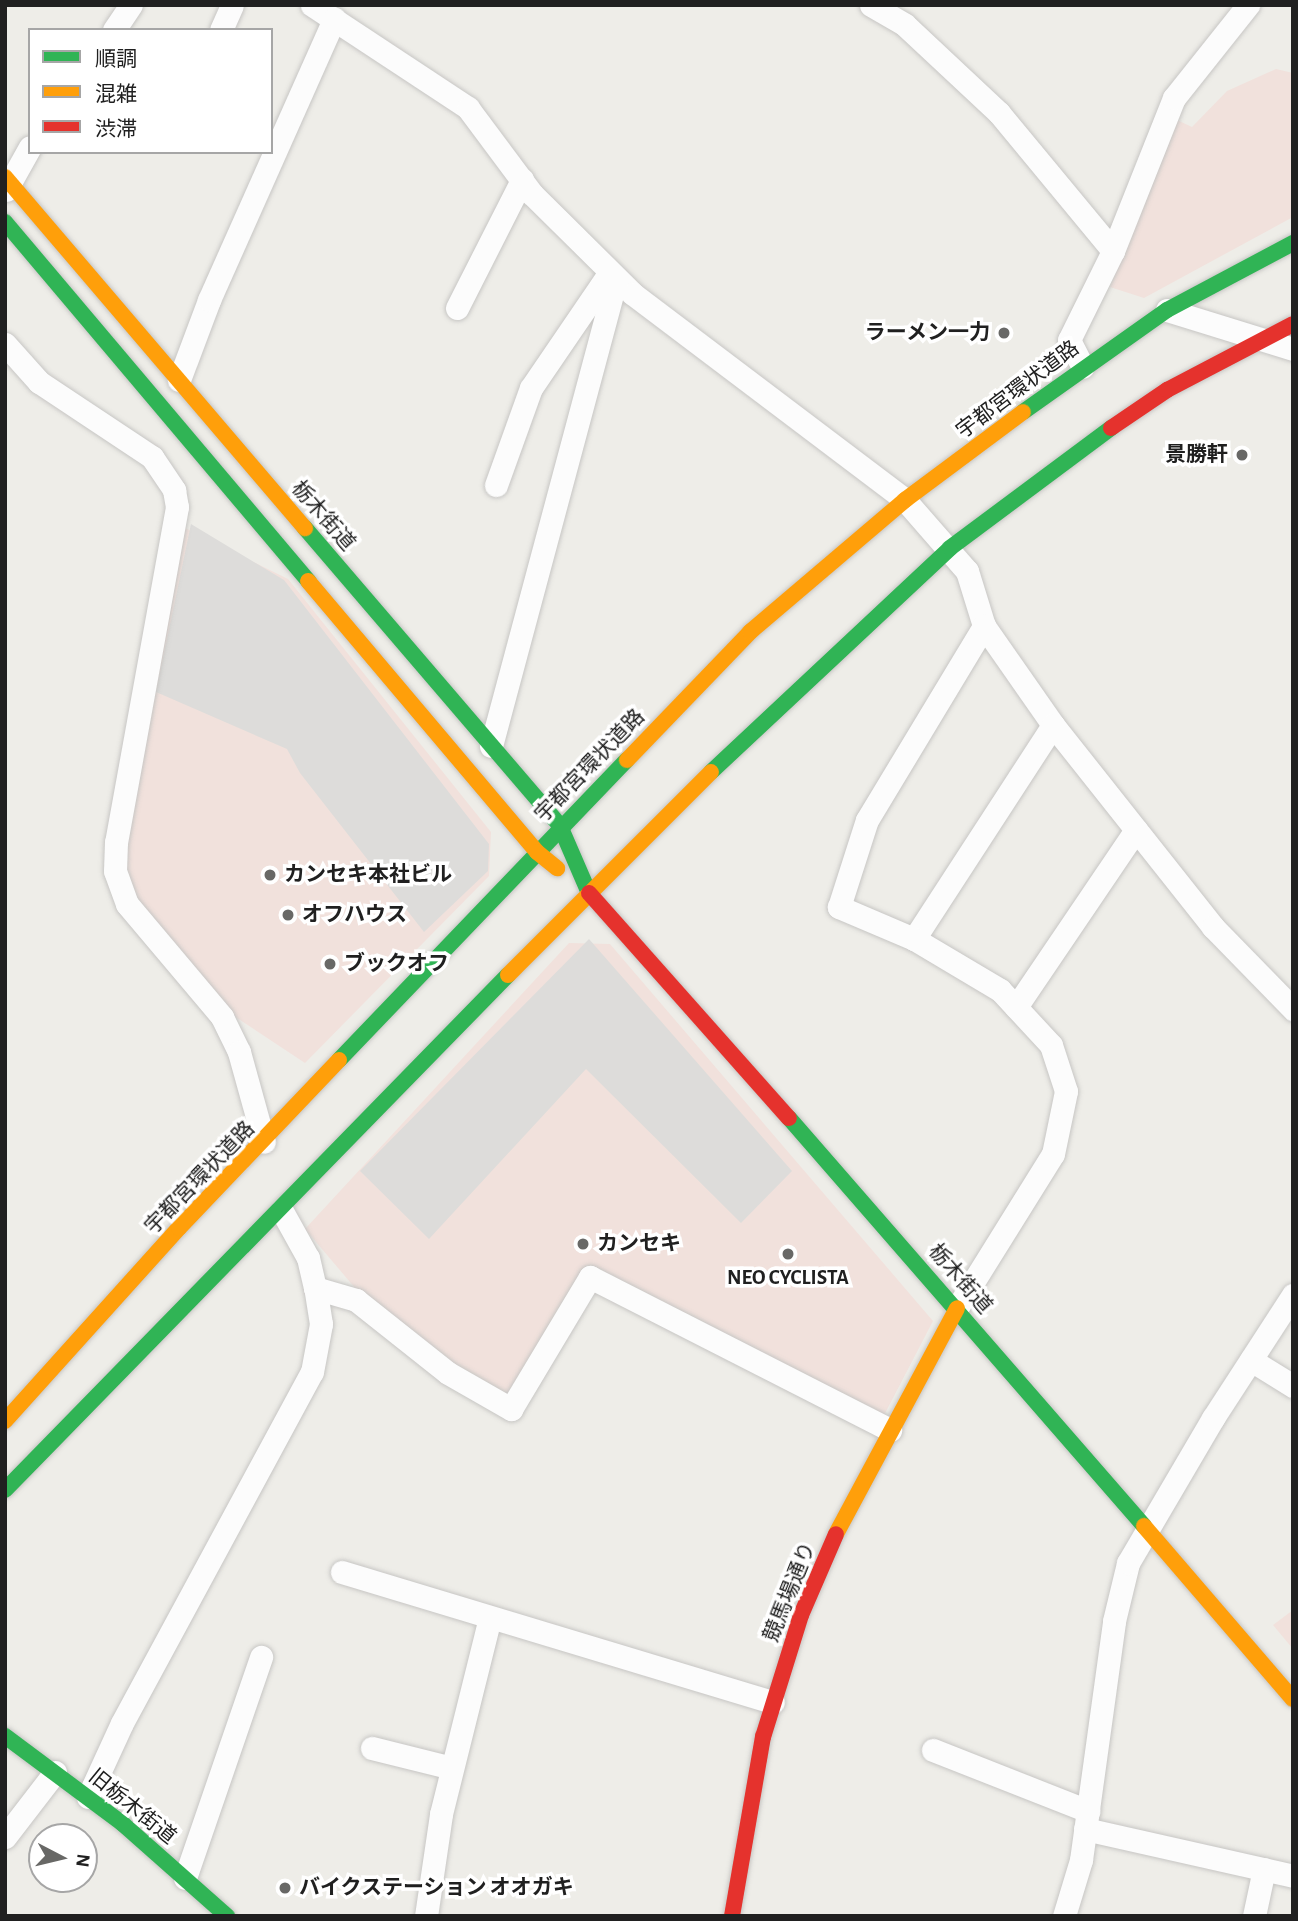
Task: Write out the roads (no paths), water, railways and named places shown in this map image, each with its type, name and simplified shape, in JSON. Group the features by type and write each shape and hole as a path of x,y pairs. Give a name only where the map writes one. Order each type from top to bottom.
{"main road":[{"name":"栃木街道","path":"7,184 179,380 560,826 589,893"},
{"name":"栃木街道","path":"5,222 537,852 589,893 957,1308 1293,1699"},
{"name":"宇都宮環状道路","path":"5,1421 179,1228 264,1142 560,826 750,632 905,500 1083,367 1167,310 1293,243"},
{"path":"5,1490 282,1211 589,893 788,696 950,548 1053,467 1167,390 1293,324"},
{"name":"競馬場通り","path":"732,1916 750,1804 774,1702 827,1552 957,1308"},
{"name":"旧栃木街道","path":"5,1736 88,1797 227,1916"}],"street":[{"path":"115,28 131,5"},
{"path":"222,28 232,5"},
{"path":"312,5 468,108 522,180 613,275 905,500 950,548 967,571 984,626 1052,725 1213,927 1293,1009"},
{"path":"871,5 905,25 999,113 1113,251"},
{"path":"1083,367 1069,340 1113,251 1174,98 1248,5"},
{"path":"179,380 209,300 334,19"},
{"path":"7,184 28,150"},
{"path":"457,309 522,180"},
{"path":"496,485 531,388 613,275"},
{"path":"491,746 613,275"},
{"path":"1167,310 1293,349"},
{"path":"5,344 39,382 142,449 163,469 174,490 177,507 116,842 115,871 127,904 222,1017 239,1052 264,1142"},
{"path":"957,1308 1053,1154 1066,1091 1051,1045 1000,990 914,939 839,907 867,820 984,626"},
{"path":"914,939 1052,725"},
{"path":"1016,1007 1136,830"},
{"path":"88,1797 122,1723 304,1393 321,1324 308,1258 282,1211"},
{"path":"315,1288 356,1300 448,1373 512,1409 590,1277 890,1430"},
{"path":"1064,1916 1086,1820 1114,1621 1128,1563 1293,1295"},
{"path":"1251,1360 1293,1386"},
{"path":"342,1572 774,1702"},
{"path":"426,1916 452,1768 490,1618"},
{"path":"185,1878 261,1657"},
{"path":"372,1748 452,1768"},
{"path":"933,1750 1086,1820 1293,1876"},
{"path":"5,1837 55,1772"},
{"path":"1254,1916 1264,1869"}],"place":[{"name":"ラーメン一力","path":"1004,333"},
{"name":"景勝軒","path":"1242,455"},
{"name":"カンセキ本社ビル","path":"270,875"},
{"name":"オフハウス","path":"288,915"},
{"name":"ブックオフ","path":"330,964"},
{"name":"カンセキ","path":"583,1244"},
{"name":"NEO CYCLISTA","path":"788,1254"},
{"name":"バイクステーション オオガキ","path":"285,1888"}]}
